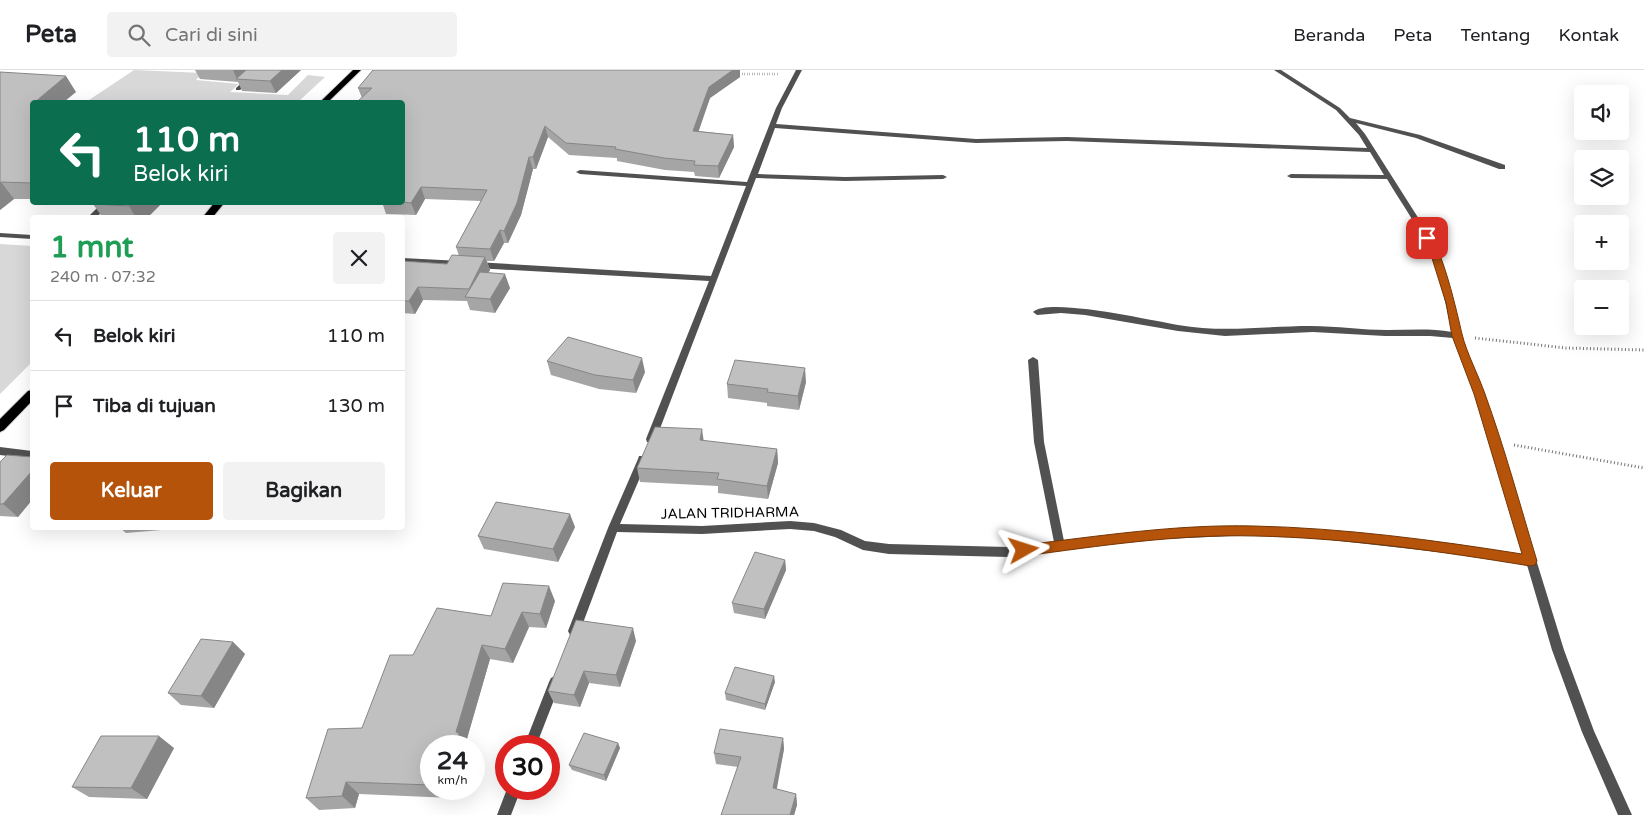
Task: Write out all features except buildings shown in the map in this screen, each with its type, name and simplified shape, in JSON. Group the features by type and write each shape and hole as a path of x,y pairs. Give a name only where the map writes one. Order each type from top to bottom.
{"main road":[{"path":"326,100 357,70"},
{"path":"209,215 218,205"},
{"path":"0,427 30,396"}],"street":[{"path":"238,89 260,70"},
{"path":"1277,70 1328,102 1350,120 1389,177 1427,238 1435,255 1450,303 1457,336 1480,394 1558,650 1588,732 1625,815"},
{"path":"572,637 613,528 665,408 779,108 799,71"},
{"path":"1350,120 1418,136 1502,167"},
{"path":"772,126 976,141 1067,139 1371,150"},
{"path":"580,172 750,184"},
{"path":"754,176 846,179 944,176"},
{"path":"1291,176 1389,177"},
{"path":"94,215 105,205"},
{"path":"0,235 30,237"},
{"path":"405,260 714,279"},
{"path":"1037,312 1058,309 1081,310 1200,331 1226,333 1327,329 1385,333 1439,332 1457,336"},
{"path":"1033,360 1039,442 1060,546"},
{"path":"0,451 30,455"},
{"name":"JALAN TRIDHARMA","path":"613,528 702,530 790,525 814,527 837,533 863,546 889,549 1008,552 1142,536 1253,531 1322,535 1427,546 1530,561"},
{"path":"534,735 558,674"},
{"path":"504,815 510,800"}],"path":[{"path":"734,74 769,75 799,71"},
{"path":"1457,336 1566,348 1644,350"},
{"path":"1494,441 1644,468"}],"shaded area":[{"path":"134,70 203,73 196,80 239,84 230,92 288,95 308,75 325,77 300,100 89,100"},
{"path":"0,244 30,246 30,364 0,394"}],"route":[{"path":"1024,550 1142,536 1253,531 1322,535 1456,549 1530,561 1480,394 1457,336 1450,303 1435,255 1427,238"}]}
